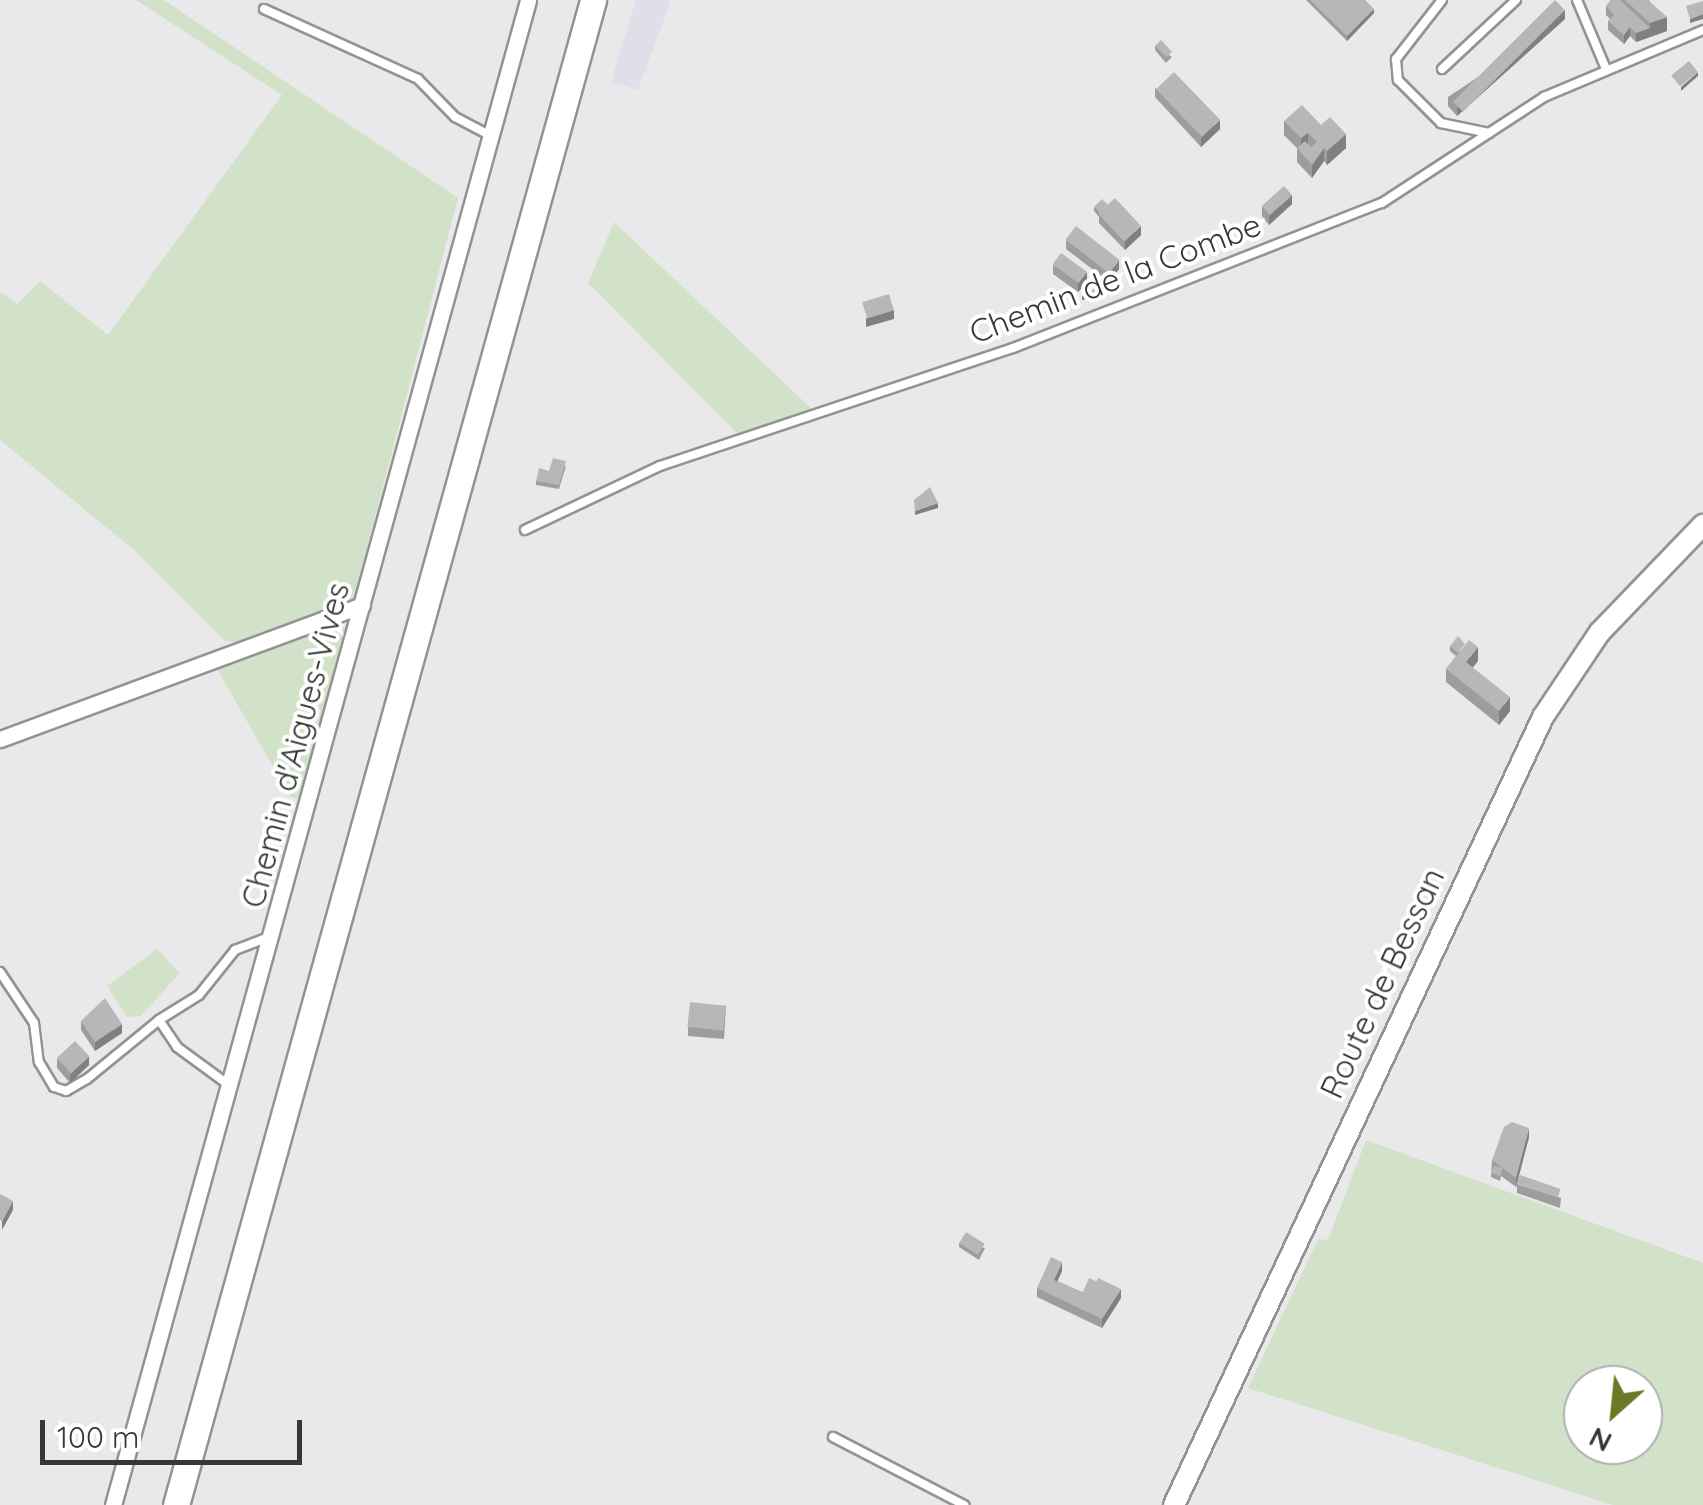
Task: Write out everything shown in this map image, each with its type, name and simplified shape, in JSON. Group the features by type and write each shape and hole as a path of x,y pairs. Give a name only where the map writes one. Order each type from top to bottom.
{"highway":[{"path":"176,1505 593,0"}],"street":[{"name":"Chemin d'Aigues-Vives","path":"113,1505 528,0"},
{"name":"Route de Bessan","path":"1174,1505 1480,841 1542,717 1600,632 1703,525"},
{"path":"0,739 362,605"}],"lane":[{"path":"1442,0 1396,60 1398,80 1442,123 1490,133"},
{"path":"1442,69 1516,0"},
{"path":"1577,0 1606,69"},
{"path":"264,10 418,78 455,117 492,137"},
{"name":"Chemin de la Combe","path":"525,530 660,466 1013,348 1382,203 1544,97 1703,30"},
{"path":"0,972 34,1023 39,1062 54,1088 66,1091 87,1079 159,1020 199,995 235,950 270,936"},
{"path":"159,1020 177,1047 230,1086"},
{"path":"833,1437 964,1505"}],"shaded area":[{"path":"636,0 671,0 638,90 611,82"}],"green space":[{"path":"136,0 164,0 458,198 354,598 243,642 225,641 134,550 0,440 0,292 17,304 40,281 108,335 282,95"},
{"path":"614,222 814,411 739,435 588,283"},
{"path":"334,620 348,631 298,799 291,797 215,666"},
{"path":"157,949 180,973 141,1016 127,1017 107,986"},
{"path":"1366,1140 1703,1263 1703,1505 1613,1505 1248,1388 1318,1239 1328,1240"}],"building":[{"path":"1310,0 1365,0 1374,9 1347,36"},
{"path":"1555,0 1565,10 1463,112 1453,102"},
{"path":"1611,0 1620,0 1650,28 1636,33 1630,27 1624,35 1608,21 1614,15 1606,6"},
{"path":"1625,0 1648,0 1667,17 1650,23"},
{"path":"1703,1 1703,14 1690,19 1686,6"},
{"path":"1161,40 1172,52 1166,57 1155,45"},
{"path":"1689,61 1698,72 1680,86 1671,75"},
{"path":"1174,72 1220,119 1202,137 1156,89"},
{"path":"1302,105 1321,125 1330,117 1346,134 1327,151 1324,148 1312,165 1297,148 1305,141 1311,147 1317,142 1308,133 1301,138 1284,121"},
{"path":"1284,186 1292,195 1270,215 1262,206"},
{"path":"1115,198 1141,226 1124,241 1098,214"},
{"path":"1102,199 1108,205 1100,212 1094,207"},
{"path":"1076,226 1119,260 1109,273 1066,239"},
{"path":"1061,253 1087,272 1079,283 1053,264"},
{"path":"1109,281 1112,286 1082,296"},
{"path":"889,294 894,310 867,318 862,302"},
{"path":"553,458 566,461 559,485 536,481 539,468 549,471"},
{"path":"930,487 938,503 915,511 914,500"},
{"path":"1458,636 1465,644 1458,653 1450,646"},
{"path":"1469,640 1478,647 1466,662 1510,697 1499,711 1446,669"},
{"path":"105,998 122,1024 95,1042 81,1021"},
{"path":"690,1002 726,1006 723,1031 687,1027"},
{"path":"75,1041 89,1056 71,1073 57,1058"},
{"path":"1512,1122 1529,1128 1516,1178 1492,1160 1504,1127"},
{"path":"1494,1166 1503,1168 1500,1176 1491,1173"},
{"path":"1520,1175 1561,1189 1558,1198 1517,1184"},
{"path":"0,1194 13,1201 2,1221 0,1220"},
{"path":"966,1232 985,1244 978,1255 959,1243"},
{"path":"1051,1257 1062,1262 1054,1280 1089,1295 1098,1278 1121,1289 1102,1319 1037,1288"},
{"path":"1089,1278 1096,1281 1090,1296 1083,1293"}]}
